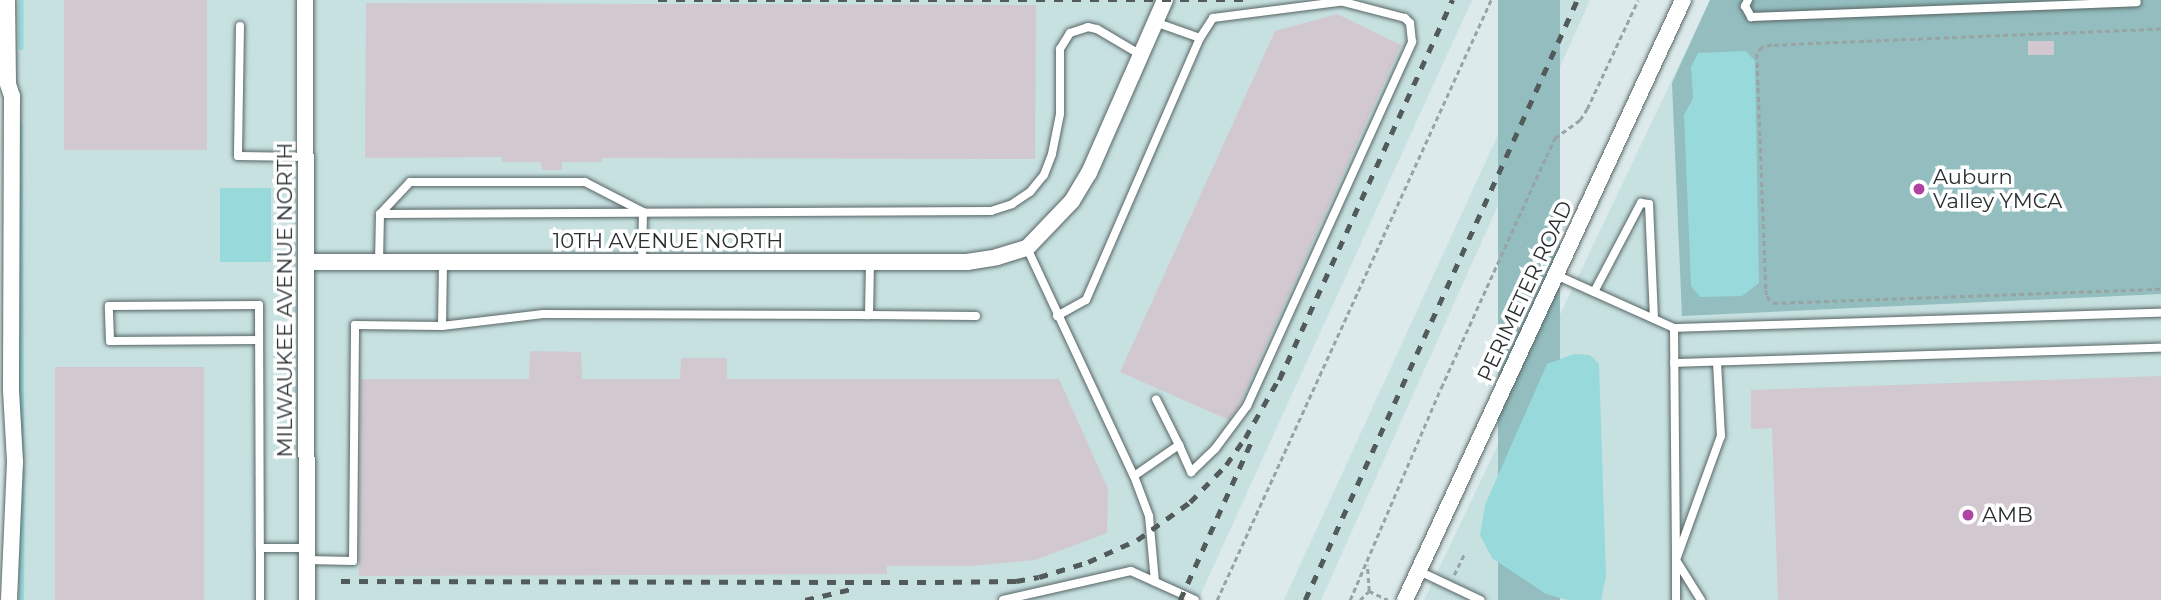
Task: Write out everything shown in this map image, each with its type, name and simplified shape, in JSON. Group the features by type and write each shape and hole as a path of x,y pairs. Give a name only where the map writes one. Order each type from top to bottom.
{"street":[{"path":"8,0 4,84 12,96 10,323 15,462 9,600"},
{"name":"MILWAUKEE AVENUE NORTH","path":"305,0 307,600"},
{"path":"1027,248 1065,211 1081,188 1166,0"},
{"name":"PERIMETER ROAD","path":"1405,600 1683,0"},
{"name":"10TH AVENUE NORTH","path":"306,261 974,261 1027,248"}],"lane":[{"path":"1748,0 1745,6 1751,16 2137,2"},
{"path":"1923,0 1923,10"},
{"path":"1057,316 1086,300 1200,38 1213,18 1346,1 1405,18 1410,23 1412,43 1247,406 1215,449 1191,472 1156,399"},
{"path":"1155,22 1200,38"},
{"path":"240,26 239,156 306,158"},
{"path":"380,214 991,211 1002,208 1030,192 1044,175 1052,154 1060,114 1059,58 1064,40 1079,29 1097,29 1141,55"},
{"path":"379,262 380,214 410,182 585,182 643,212"},
{"path":"1594,292 1642,203 1649,204 1654,319"},
{"path":"642,262 643,212"},
{"path":"1027,248 1134,476 1149,516 1155,582"},
{"path":"442,326 443,262"},
{"path":"869,315 870,262"},
{"path":"1556,275 1674,328 2161,313"},
{"path":"259,340 110,341 109,306 259,305 260,600"},
{"path":"260,548 353,561 355,325 442,326 544,314 976,316"},
{"path":"1674,328 1676,600"},
{"path":"1674,363 2161,348"},
{"path":"1676,560 1721,436 1717,362"},
{"path":"1134,476 1179,445"},
{"path":"1676,560 1700,600"},
{"path":"1003,600 1131,571 1195,600"},
{"path":"1419,571 1480,600"}],"path":[{"path":"1217,600 1491,0"},
{"path":"1350,600 1441,388 1555,138 1580,120 1587,109 1638,0"},
{"path":"2161,29 1772,45 1762,47 1758,54 1766,290 1773,303 2161,289"},
{"path":"1360,600 1369,591 1367,563"},
{"path":"1369,591 1388,600"}],"shaded area":[{"path":"14,0 1472,0 1198,600 13,600"},
{"path":"1498,0 1560,0 1560,600 1498,600"},
{"path":"1560,0 1590,0 1321,600 1284,600"},
{"path":"1710,0 2161,0 2161,600 1424,600"},
{"name":"Auburn Valley YMCA","path":"1710,0 2161,0 2161,294 1682,316 1672,83"},
{"path":"1746,51 1755,61 1759,283 1742,296 1700,297 1691,286 1684,115 1693,98 1691,67 1698,53"},
{"path":"220,188 271,188 271,262 220,262"},
{"path":"1574,354 1590,355 1599,364 1606,576 1601,600 1568,600 1546,594 1492,558 1480,535 1485,505 1547,364"}],"building":[{"path":"64,0 207,0 207,150 64,150"},
{"path":"366,3 1036,5 1035,159 602,158 602,162 562,162 562,170 542,170 541,162 502,162 502,157 365,158"},
{"path":"1337,14 1401,45 1238,407 1229,420 1120,372 1275,31"},
{"path":"2028,41 2054,41 2054,55 2028,55"},
{"path":"530,351 581,352 582,379 680,379 681,358 727,358 727,379 1059,379 1108,489 1107,533 1035,560 971,566 887,566 887,574 359,576 361,379 529,379"},
{"path":"55,367 204,367 204,600 55,600"},
{"name":"AMB","path":"2161,376 2161,600 1778,600 1772,428 1751,429 1751,390"}],"waterway":[{"path":"21,0 21,47"},
{"path":"20,124 22,455"},
{"path":"21,600 22,471"}],"railway":[{"path":"658,0 1249,0"},
{"path":"1279,380 1452,0"},
{"path":"1305,600 1577,0"},
{"path":"341,581 935,582 1016,581 1039,577 1088,562 1137,540 1190,502 1226,465 1245,438 1283,371"},
{"path":"1180,600 1252,440"},
{"path":"805,600 851,589"}],"place":[{"name":"Auburn Valley YMCA","path":"1919,189"},
{"name":"AMB","path":"1968,515"}]}
